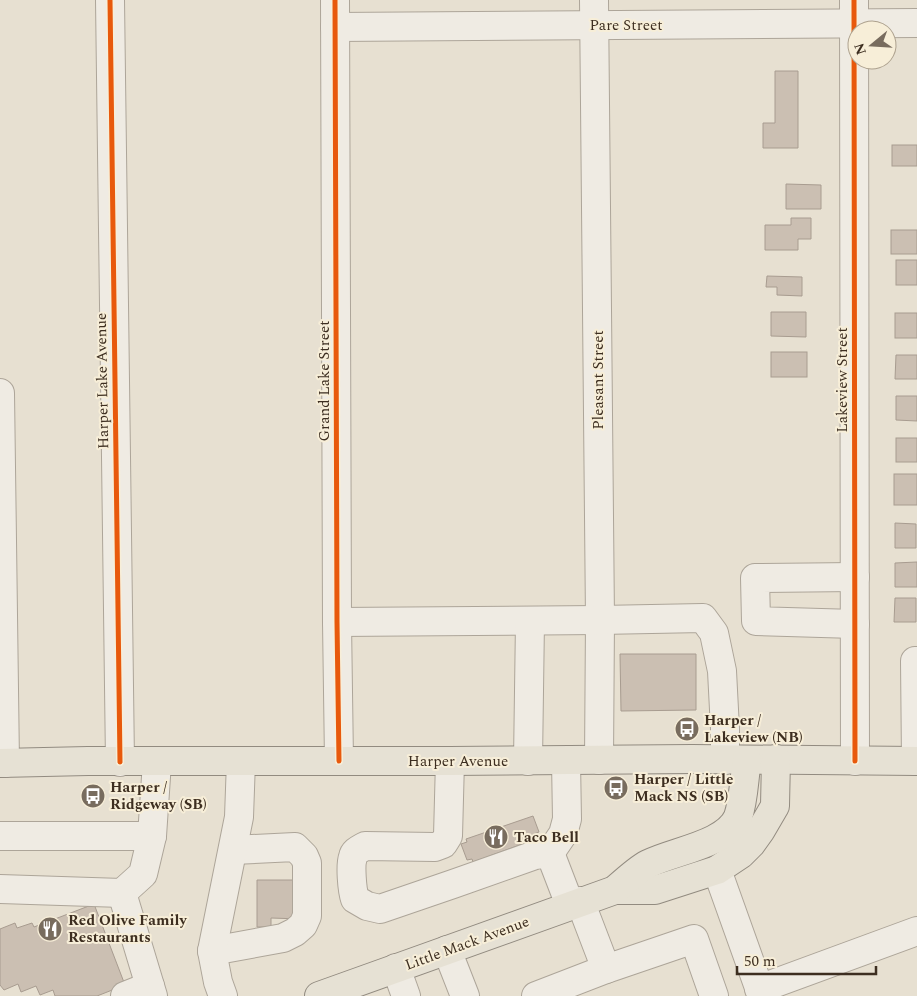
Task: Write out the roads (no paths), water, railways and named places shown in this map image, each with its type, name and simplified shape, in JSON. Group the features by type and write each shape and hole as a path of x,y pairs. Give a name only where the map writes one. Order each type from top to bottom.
{"main road":[{"name":"Harper Avenue","path":"2,763 241,760 528,761 776,759 916,761"},
{"name":"Little Mack Avenue","path":"319,996 615,890 655,890 717,870 741,854 751,844 775,806 776,759"},
{"name":"Little Mack Avenue","path":"615,890 648,864 693,848 720,836 730,828 737,818 741,804 736,760"}],"street":[{"name":"Harper Lake Avenue","path":"110,0 120,762"},
{"name":"Grand Lake Street","path":"335,0 336,622 339,761"},
{"name":"Pare Street","path":"335,27 594,13 854,12 917,23"},
{"name":"Lakeview Street","path":"854,12 855,761"},
{"name":"Pleasant Street","path":"594,13 600,620 598,760"},
{"path":"0,393 2,763"},
{"path":"855,577 755,578 756,621 855,624"},
{"path":"336,622 703,618 714,633 722,671 726,729 736,760"},
{"path":"528,761 530,621"},
{"path":"916,761 915,661 917,661"},
{"path":"223,996 218,982 212,951 239,816 241,760"},
{"path":"550,853 563,834 567,819 566,760"},
{"path":"450,761 448,836 443,844 435,846 365,846 356,851 352,857 352,889 355,899 367,906 380,909 535,854 550,853"},
{"path":"0,889 122,893 143,874 152,836 157,762"},
{"path":"0,836 152,836"},
{"path":"212,951 283,938 295,932 303,925 307,916 307,863 304,856 295,847 233,850"},
{"path":"550,853 606,969"},
{"path":"717,870 760,992 917,932"},
{"path":"122,893 152,991 125,996"},
{"path":"536,996 606,969 694,939 714,996"},
{"path":"447,950 465,996"},
{"path":"396,968 406,996"}],"place":[{"name":"Harper / Lakeview (NB)","path":"687,729"},
{"name":"Harper / Little Mack NS (SB)","path":"616,788"},
{"name":"Harper / Ridgeway (SB)","path":"93,796"},
{"name":"Taco Bell","path":"496,837"},
{"name":"Red Olive Family Restaurants","path":"50,929"}]}
